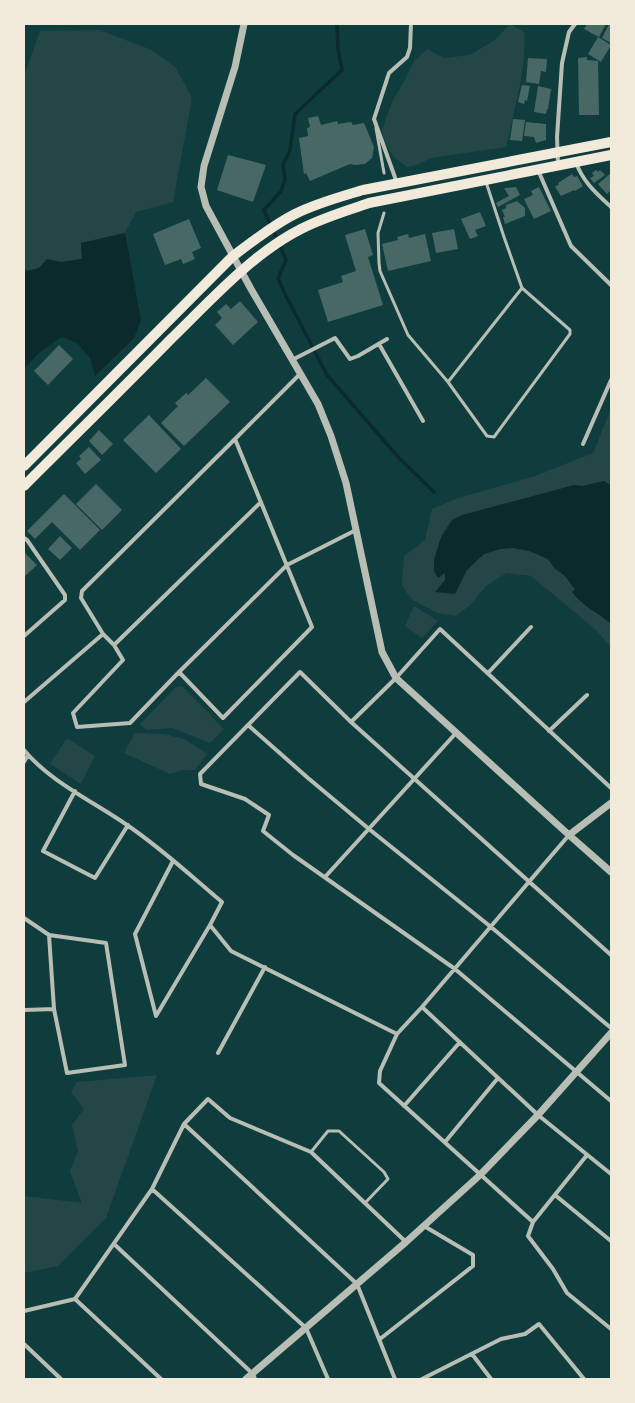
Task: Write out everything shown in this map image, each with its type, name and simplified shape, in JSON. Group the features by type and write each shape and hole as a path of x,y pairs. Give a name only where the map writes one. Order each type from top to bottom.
{"main road":[{"path":"24,466 233,256 259,236 295,214 334,198 363,190 611,142"},
{"path":"24,486 201,309 266,251 301,229 341,212 369,203 611,155"}],"street":[{"path":"244,24 235,67 204,166 201,188 206,206 318,404 331,436 346,483 382,652 396,678 568,835 611,872"},
{"path":"397,184 374,119 389,73 407,57 410,48 411,24"},
{"path":"558,166 557,137 562,63 569,32 575,24"},
{"path":"576,161 578,169 591,188 611,207"},
{"path":"538,170 571,246 611,285"},
{"path":"292,360 335,338 350,359 387,339"},
{"path":"379,344 423,421"},
{"path":"300,374 82,591 80,598 123,660 73,713 77,727 130,723 287,565 356,530"},
{"path":"583,444 611,380"},
{"path":"179,672 223,718 312,627 235,439"},
{"path":"114,645 261,502"},
{"path":"24,538 27,540 65,595 65,600 24,636"},
{"path":"488,673 531,627"},
{"path":"351,722 396,678 440,629 611,788"},
{"path":"24,702 104,634"},
{"path":"611,955 351,722 300,672 200,774 201,784 245,799 269,814 263,831 293,855 455,969 611,1101"},
{"path":"549,730 587,696"},
{"path":"248,725 369,829 491,927 611,1028"},
{"path":"325,877 456,733"},
{"path":"24,750 45,771 128,825 173,861 222,902 156,1016 135,934 173,861"},
{"path":"24,762 28,754"},
{"path":"75,791 43,851 95,878 128,825"},
{"path":"533,1222 380,1083 380,1071 397,1034 455,969 568,835 611,804"},
{"path":"24,918 49,935 106,943 125,1065 67,1073 54,1009 49,935"},
{"path":"210,925 231,951 397,1034"},
{"path":"218,1053 265,967"},
{"path":"422,1007 538,1115 611,1174"},
{"path":"24,1010 54,1009"},
{"path":"246,1379 254,1376 306,1328 424,1226 480,1174 538,1115 611,1033"},
{"path":"404,1106 460,1042"},
{"path":"445,1142 498,1078"},
{"path":"24,1311 75,1299 152,1189 184,1124 208,1099 230,1118 311,1152 406,1242"},
{"path":"184,1124 357,1284 395,1379"},
{"path":"587,1155 533,1222 528,1236 553,1269 567,1293 611,1329"},
{"path":"152,1189 306,1328 328,1379"},
{"path":"555,1195 611,1241"},
{"path":"380,1339 473,1266 473,1255 424,1226"},
{"path":"114,1244 254,1376"},
{"path":"75,1299 161,1379"},
{"path":"422,1379 501,1339 525,1334 539,1324 584,1379"},
{"path":"24,1344 61,1379"},
{"path":"472,1354 491,1379"}],"lane":[{"path":"374,119 384,173"},
{"path":"384,213 378,233 378,262 380,271 408,335 448,382 487,436 494,437 570,334 570,330 522,288 486,180"},
{"path":"448,382 522,288"},
{"path":"311,1152 328,1131 339,1131 384,1172 388,1179 365,1203"}],"shaded area":[{"path":"510,24 524,32 524,61 506,147 431,158 417,165 407,167 394,157 384,142 382,130 393,100 414,61 427,49 444,58 470,55 495,40"},
{"path":"99,30 152,50 176,68 192,98 173,202 136,212 125,233 81,243 82,259 61,262 47,259 39,268 27,271 24,268 24,76 40,31"},
{"path":"125,233 141,320 134,338 95,376 90,358 77,343 62,337 40,352 24,369 24,268 27,271 39,268 47,259 61,262 82,259 81,243"},
{"path":"611,409 611,647 595,629 531,576 507,573 486,586 470,605 456,616 437,613 413,600 406,592 402,584 404,556 425,540 432,509 458,498 535,476 593,453"},
{"path":"604,481 611,485 611,624 576,597 572,592 575,589 564,575 554,568 548,559 529,551 512,548 500,549 484,554 467,570 455,594 435,592 445,580 445,573 438,578 434,571 434,560 441,537 452,520 462,515 574,485 582,486"},
{"path":"414,606 438,621 422,638 405,626"},
{"path":"182,686 224,729 210,743 172,728 146,730 140,724 176,687"},
{"path":"135,733 165,734 186,740 207,754 195,770 182,770 170,774 124,753"},
{"path":"67,738 95,756 81,784 50,764"},
{"path":"157,1075 106,1218 58,1266 24,1273 24,1196 82,1203 70,1171 78,1151 72,1125 84,1109 71,1092 77,1082"}],"building":[{"path":"587,24 606,24 599,37 584,29"},
{"path":"609,24 611,24 611,43 602,38"},
{"path":"598,37 611,45 601,62 588,54"},
{"path":"587,57 587,60 598,61 599,115 579,115 578,58"},
{"path":"528,58 547,59 546,72 541,71 539,84 526,82"},
{"path":"522,85 530,86 527,101 525,100 524,104 518,102"},
{"path":"538,86 551,89 546,114 534,112"},
{"path":"318,116 321,125 337,121 338,124 351,122 353,125 364,123 374,147 372,158 365,164 350,164 310,181 306,173 304,174 299,138 308,136 307,128 310,127 308,118"},
{"path":"513,119 525,120 522,141 510,140"},
{"path":"526,122 546,124 546,140 536,143 534,137 524,136"},
{"path":"228,155 266,165 253,202 217,190"},
{"path":"596,170 598,172 600,170 605,175 594,183 590,178 594,176 592,173"},
{"path":"611,173 611,190 607,194 598,184"},
{"path":"572,174 574,177 577,176 583,186 575,191 574,190 561,196 555,187 559,184 558,183"},
{"path":"516,187 520,195 498,207 496,203 509,196 504,188"},
{"path":"539,187 551,211 534,219 524,199 533,195 531,191"},
{"path":"517,201 525,208 525,216 505,224 503,217 505,217 502,210 506,208 506,205"},
{"path":"480,212 486,226 475,230 478,236 470,239 461,219"},
{"path":"189,219 201,248 192,252 195,259 183,264 181,259 165,265 153,234"},
{"path":"365,229 373,255 368,257 383,305 328,322 318,290 343,282 341,276 356,271 345,235"},
{"path":"454,229 458,249 436,253 432,233"},
{"path":"408,234 409,238 425,234 431,261 388,271 382,244 398,240 397,237"},
{"path":"240,301 258,322 233,345 215,325 222,318 217,312 226,304 231,309"},
{"path":"59,345 73,359 48,385 34,371"},
{"path":"206,378 230,402 184,446 161,423 178,406 175,403 186,393 188,395"},
{"path":"149,415 181,449 156,473 123,440"},
{"path":"99,430 113,444 102,455 89,441"},
{"path":"89,447 101,460 85,474 76,463 81,459 79,456"},
{"path":"96,484 122,510 102,530 76,504"},
{"path":"64,494 100,530 80,550 52,522 35,539 27,531"},
{"path":"60,536 72,548 60,560 48,549"},
{"path":"24,552 37,565 24,577"}],"waterway":[{"path":"337,24 338,50 342,70 295,114 290,150 283,165 285,180 281,191 264,210 286,260 278,278 327,375 399,458 434,492"}]}
